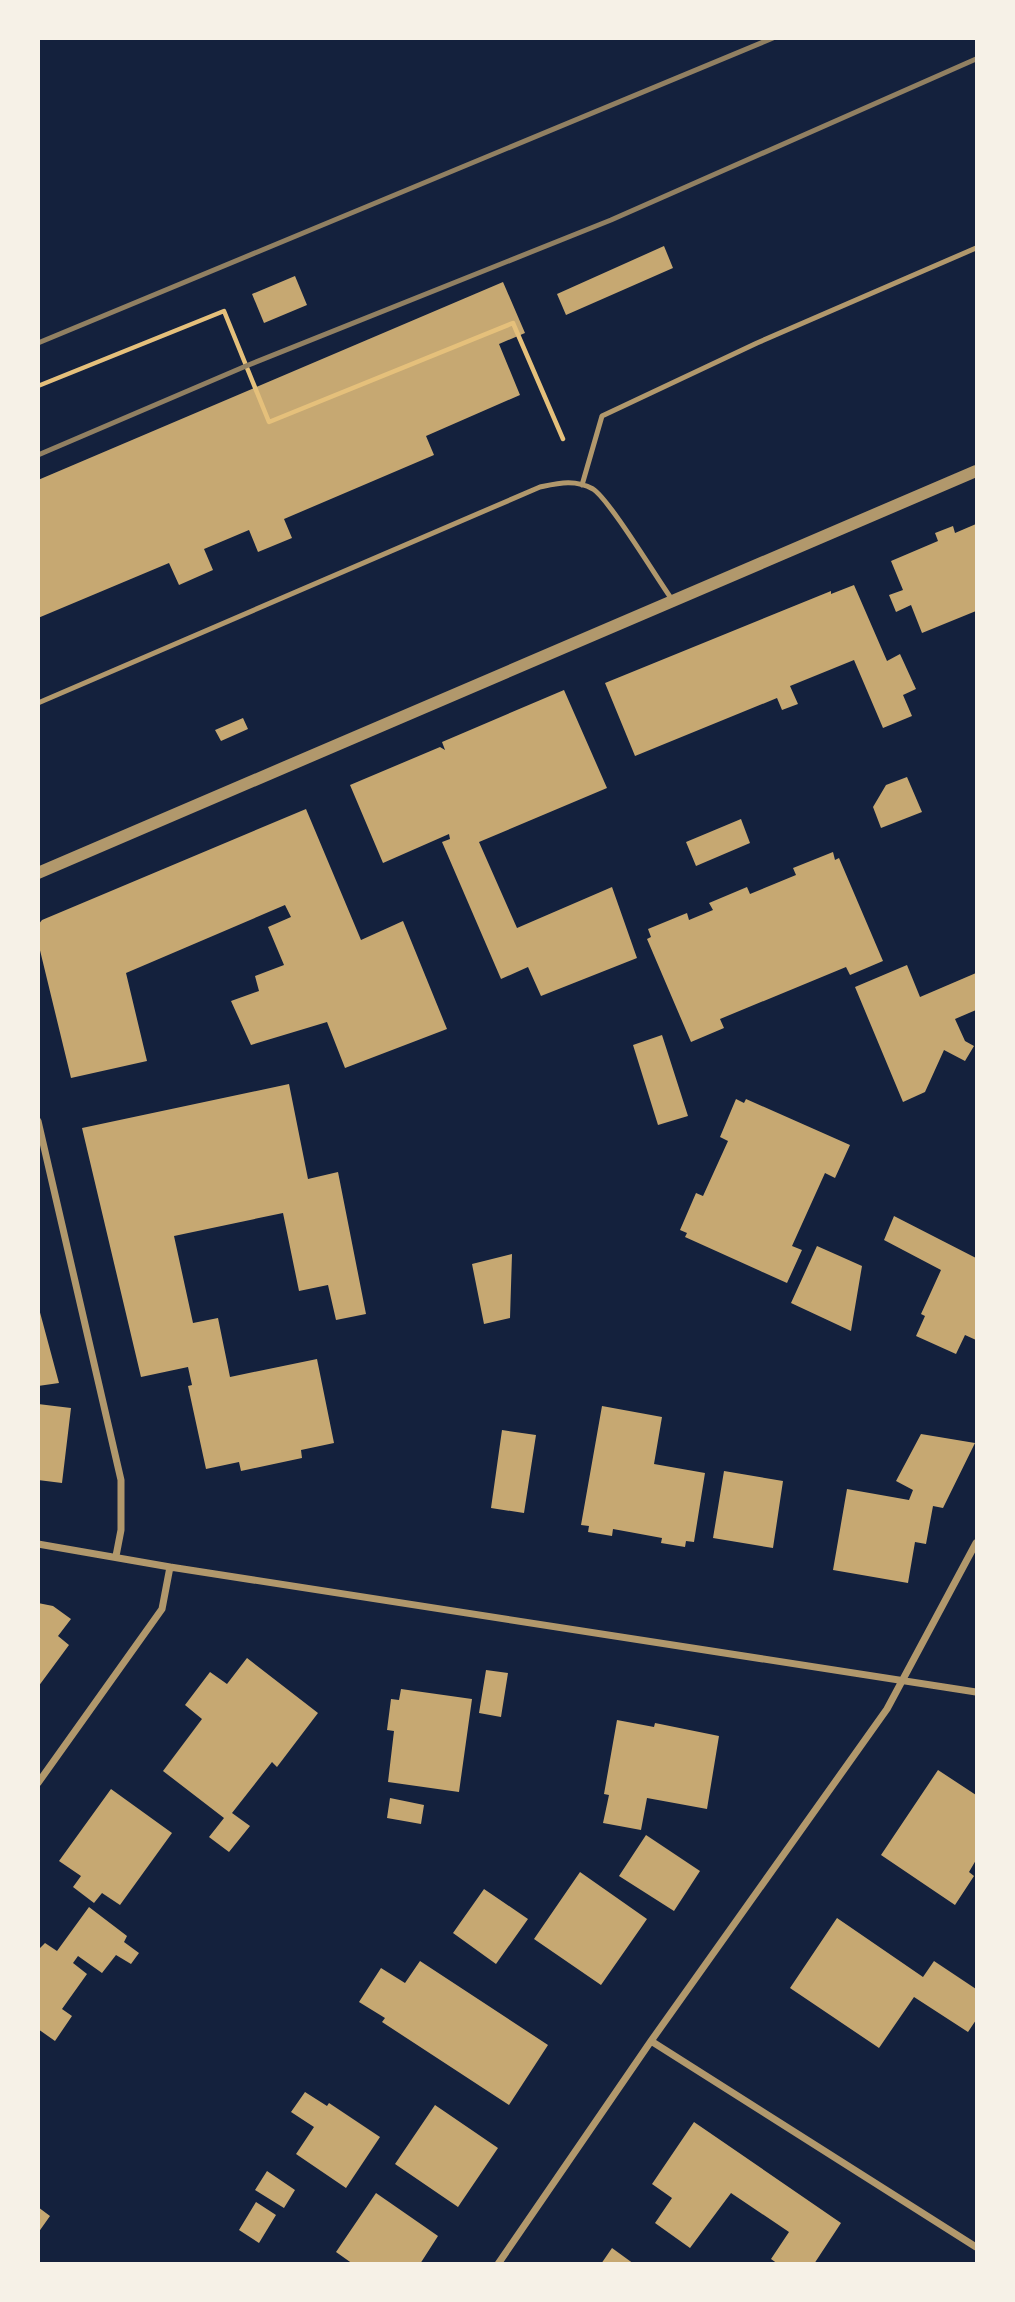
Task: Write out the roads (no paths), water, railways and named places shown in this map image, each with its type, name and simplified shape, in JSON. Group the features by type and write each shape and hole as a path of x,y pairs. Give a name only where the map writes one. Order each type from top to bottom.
{"street":[{"path":"38,873 976,471"},
{"path":"38,1121 121,1480 121,1530 116,1556"},
{"path":"38,1544 170,1567 976,1692"},
{"path":"498,2263 651,2041 887,1709 976,1544"},
{"path":"38,1783 162,1609 170,1567"},
{"path":"651,2041 976,2246"}],"lane":[{"path":"582,485 602,416 757,343 976,248"},
{"path":"38,703 540,487 564,481 582,485 601,496 673,601"}],"railway":[{"path":"38,343 773,38"},
{"path":"38,455 246,366 611,220 976,59"}]}
